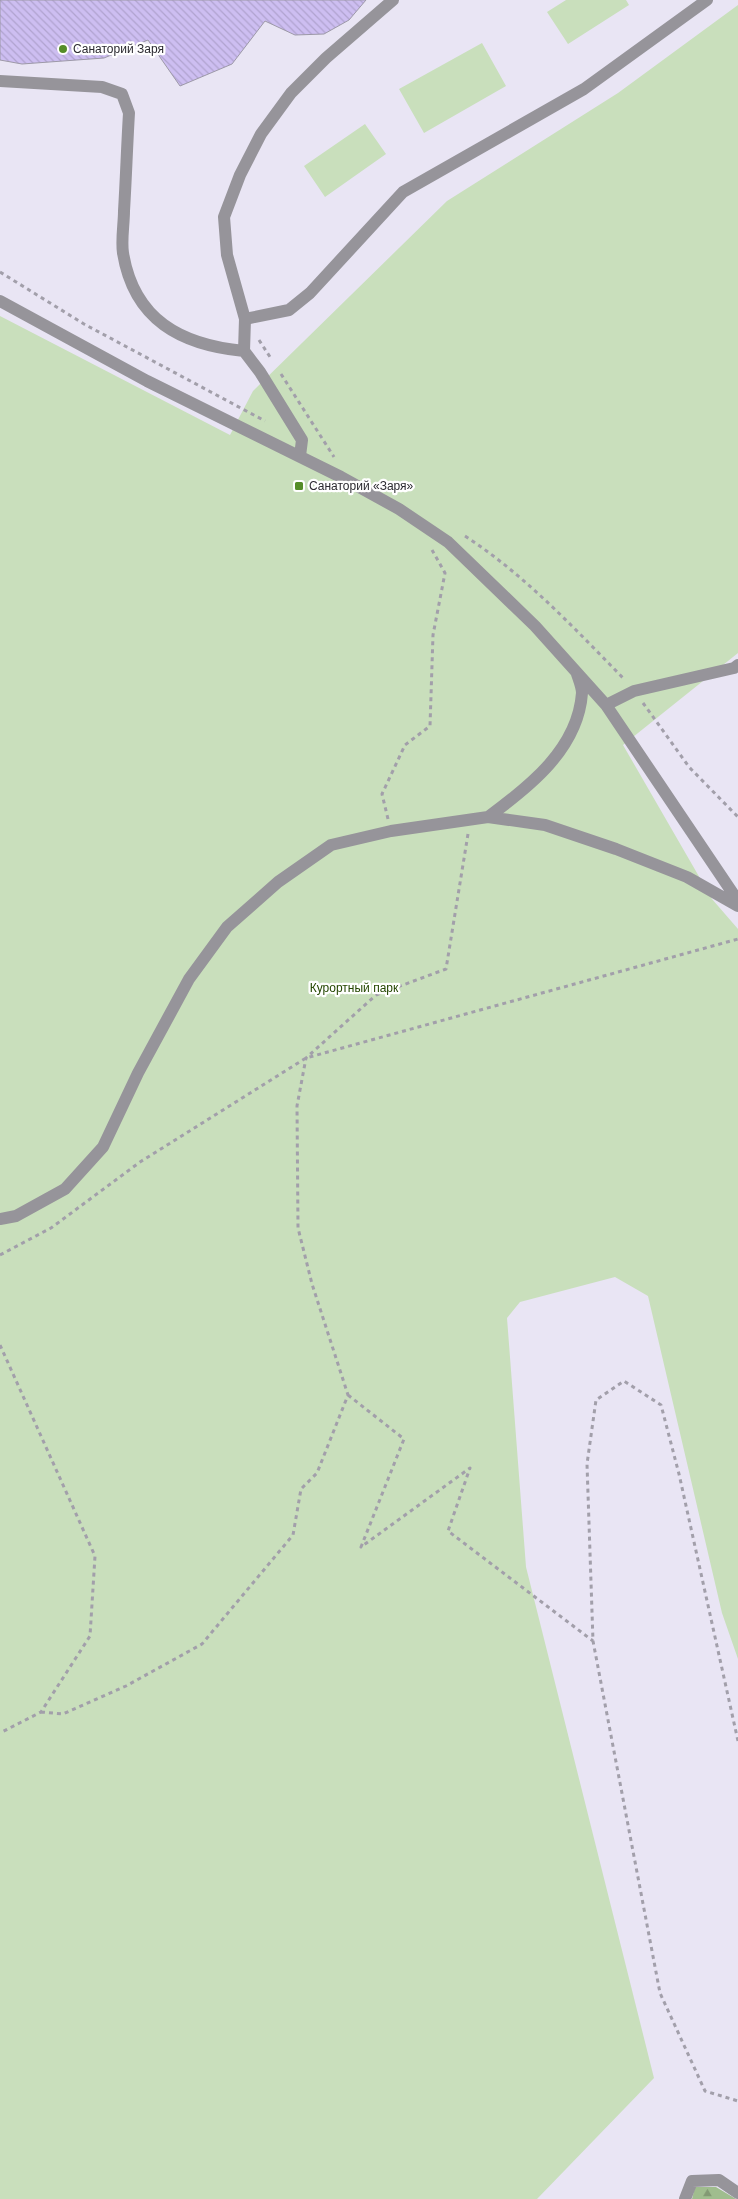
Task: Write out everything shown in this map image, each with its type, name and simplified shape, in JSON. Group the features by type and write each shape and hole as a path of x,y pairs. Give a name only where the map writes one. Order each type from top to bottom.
{"street":[{"path":"300,456 302,440 260,372 244,350 245,319 227,255 224,217 240,175 261,134 291,93 326,58 393,0"},
{"path":"245,319 289,310 310,293 403,192 584,89 707,0"},
{"path":"0,81 102,87 122,94 129,113 122,252 132,287 156,320 186,339 217,348 244,350"},
{"path":"0,301 147,381 300,456 398,509 448,542 492,582 576,670 606,705 738,901"},
{"path":"606,705 634,690 734,668 738,665"},
{"path":"488,817 523,792 555,758 574,726 582,692 576,670"},
{"path":"0,1219 16,1216 65,1189 103,1147 138,1073 189,979 227,927 278,882 331,845 391,831 488,817 545,825 616,849 687,877 738,906"},
{"path":"685,2199 692,2181 719,2180 738,2193"}],"path":[{"path":"279,371 337,461"},
{"path":"391,831 382,794 405,745 430,726 433,635 445,574 430,545"},
{"path":"0,1255 51,1228 140,1162 306,1058 376,995 446,969 471,819"},
{"path":"306,1058 738,939"},
{"path":"306,1058 297,1106 299,1161 298,1228 312,1284 348,1395 404,1439 362,1547 470,1468 448,1531 593,1641"},
{"path":"0,1344 94,1556 90,1636 41,1712 0,1733"},
{"path":"738,1741 679,1474 661,1405 624,1381 596,1400 587,1464 593,1641 660,1993 705,2091 738,2101"},
{"path":"41,1712 63,1714 126,1686 202,1644 293,1535 301,1489 317,1473 348,1395"}],"green space":[{"path":"566,0 626,0 629,5 568,44 547,12"},
{"name":"Курортный парк","path":"738,5 738,653 623,745 712,899 738,929 738,1659 722,1613 648,1296 615,1277 520,1302 507,1318 526,1567 654,2078 537,2199 0,2199 0,316 230,435 253,391 447,201 618,93"},
{"path":"482,43 506,86 424,133 399,89"},
{"path":"365,124 386,154 325,197 304,166"},
{"path":"695,2187 716,2187 736,2199 692,2199"}],"building":[{"name":"Санаторий Заря","path":"0,0 366,0 349,20 324,34 295,35 265,21 232,64 180,86 148,40 104,58 22,64 0,60"}],"place":[{"name":"Санаторий Заря","path":"63,49"},
{"name":"Санаторий «Заря»","path":"299,486"}]}
